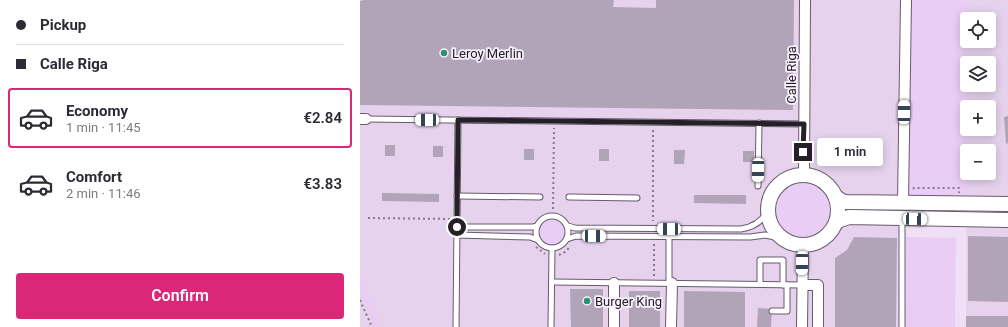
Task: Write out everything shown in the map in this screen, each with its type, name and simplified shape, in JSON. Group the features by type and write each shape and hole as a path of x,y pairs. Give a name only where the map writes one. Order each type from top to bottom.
{"street":[{"name":"Calle Riga","path":"804,174 805,0"},
{"path":"906,0 907,197"},
{"path":"804,174 821,179 830,187 836,197 838,208 837,221 833,229 825,238 814,243 803,245 791,242 775,230 772,224 768,210 772,193 780,183 791,176 804,174"},
{"path":"836,197 846,202 907,197 1008,204"},
{"path":"837,221 849,217 1008,220"},
{"path":"802,327 803,245"},
{"path":"614,283 614,327"},
{"path":"670,283 671,327"},
{"path":"802,285 818,285 818,327"}],"lane":[{"path":"363,119 804,124"},
{"path":"456,327 458,120"},
{"path":"758,186 759,123"},
{"path":"457,196 540,197"},
{"path":"569,197 637,198"},
{"path":"538,240 536,233 538,226 544,218 552,216 562,219 568,226 575,228 741,230 759,223 768,210"},
{"path":"902,218 902,327"},
{"path":"457,227 538,226"},
{"path":"457,235 530,237 552,248 561,246 567,239 568,226"},
{"path":"567,239 576,236 750,237 761,235 785,239"},
{"path":"669,236 670,283"},
{"path":"551,327 552,248"},
{"path":"760,284 760,260 783,260 787,311 772,311"},
{"path":"552,282 802,285"}],"path":[{"path":"553,209 554,121"},
{"path":"653,122 653,223"},
{"path":"907,197 914,188 959,188"},
{"path":"368,218 453,218"},
{"path":"557,255 565,252 573,243"},
{"path":"654,243 654,283"},
{"path":"360,300 372,327"}],"shaded area":[{"path":"360,0 906,0 902,327 360,327"},
{"path":"906,0 967,0 967,12 960,12 960,48 967,48 967,56 960,56 960,92 967,92 967,100 960,100 960,136 967,136 967,144 960,144 960,180 967,180 967,204 903,203"},
{"path":"967,0 1008,0 1008,327 966,327 967,180 996,180 996,144 967,144 967,136 996,136 996,100 967,100 967,92 996,92 996,56 967,56 967,48 996,48 996,12 967,12"},
{"path":"803,175 816,178 828,185 835,197 838,210 835,223 828,235 816,242 803,245 790,242 778,235 771,223 768,210 771,197 778,185 790,178"},
{"path":"549,216 555,216 565,223 568,232 567,238 561,245 555,248 549,248 539,241 536,235 536,229 543,219"},
{"path":"906,237 956,238 955,327 905,327"},
{"path":"360,275 382,327 375,327 360,292"}],"building":[{"path":"614,0 613,7 656,8 656,0 794,0 793,110 360,105 360,1"},
{"path":"1008,116 1008,143 1006,144 1004,117"},
{"path":"385,145 395,145 395,156 385,156"},
{"path":"433,146 443,146 443,157 433,157"},
{"path":"524,149 534,149 534,160 524,160"},
{"path":"599,149 609,149 609,161 599,161"},
{"path":"674,150 685,150 684,164 674,164"},
{"path":"743,151 754,151 754,162 743,162"},
{"path":"382,193 439,194 439,202 382,201"},
{"path":"694,195 746,195 746,204 694,203"},
{"path":"968,236 1008,237 1008,302 968,301"},
{"path":"854,237 897,238 896,327 835,327 835,258 847,250"},
{"path":"570,289 603,289 603,327 571,327"},
{"path":"629,291 660,291 660,327 629,327"},
{"path":"684,291 745,292 745,327 684,327"},
{"path":"758,308 772,309 771,327 757,327"},
{"path":"966,316 1008,316 1008,327 966,327"}],"place":[{"name":"Leroy Merlin","path":"444,53"},
{"name":"Burger King","path":"587,301"}],"route":[{"path":"457,227 458,120 804,124 803,152"}]}
